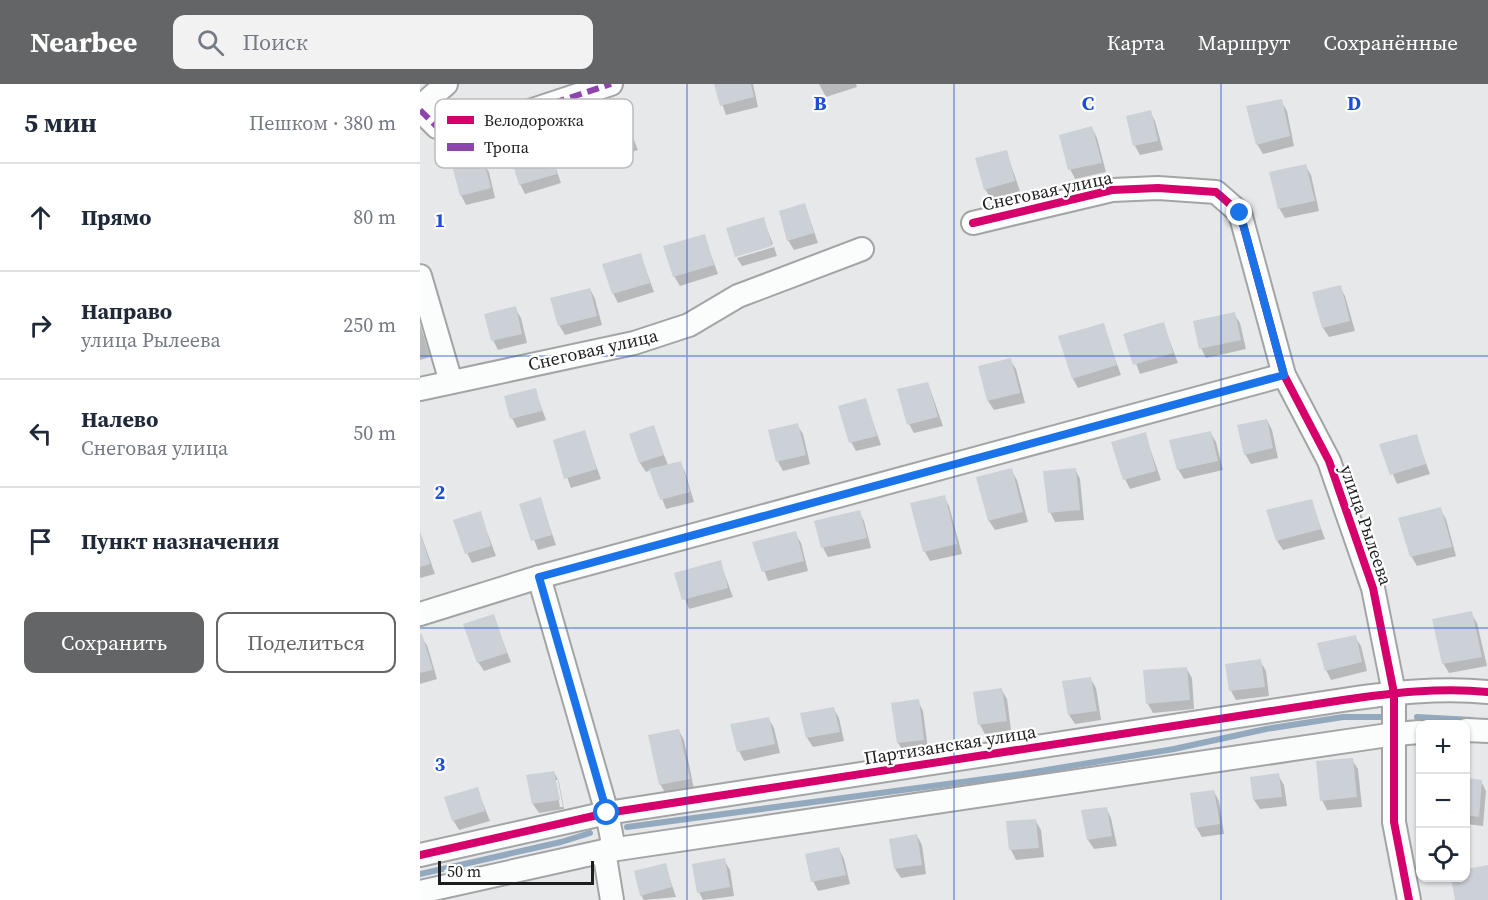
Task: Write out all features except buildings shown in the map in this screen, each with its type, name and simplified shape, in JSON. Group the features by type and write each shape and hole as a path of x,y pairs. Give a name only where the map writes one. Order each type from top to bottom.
{"street":[{"path":"435,126 420,109 446,84"},
{"path":"567,99 611,84"},
{"name":"Снеговая улица","path":"973,223 1112,190 1158,188 1216,192 1240,213 1284,375"},
{"name":"Снеговая улица","path":"420,389 634,343 678,329 738,296 862,249"},
{"path":"420,276 452,382"},
{"path":"420,614 539,577 1284,375"},
{"name":"улица Рылеева","path":"1284,375 1329,461 1373,588 1394,693 1394,822 1409,900"},
{"path":"539,577 607,813 612,900"},
{"name":"Партизанская улица","path":"420,855 607,813 1394,693 1468,690 1488,692"},
{"path":"1470,730 1488,731"},
{"path":"420,892 609,850 1416,732"}],"waterway":[{"path":"627,827 1022,774 1174,749 1266,729 1343,717 1388,717"},
{"path":"1417,717 1472,720"},
{"path":"420,874 561,842 590,833"}],"marked path":[{"path":"566,99 611,84"},
{"path":"420,110 435,125"}],"cycle path":[{"path":"973,223 1112,190 1158,188 1216,192 1240,213 1284,375 1329,461 1373,588 1394,693 1394,822 1409,900"},
{"path":"420,855 607,813 1343,700 1434,690 1488,692"}],"route":[{"path":"607,813 539,577 1284,375 1240,213"}]}
